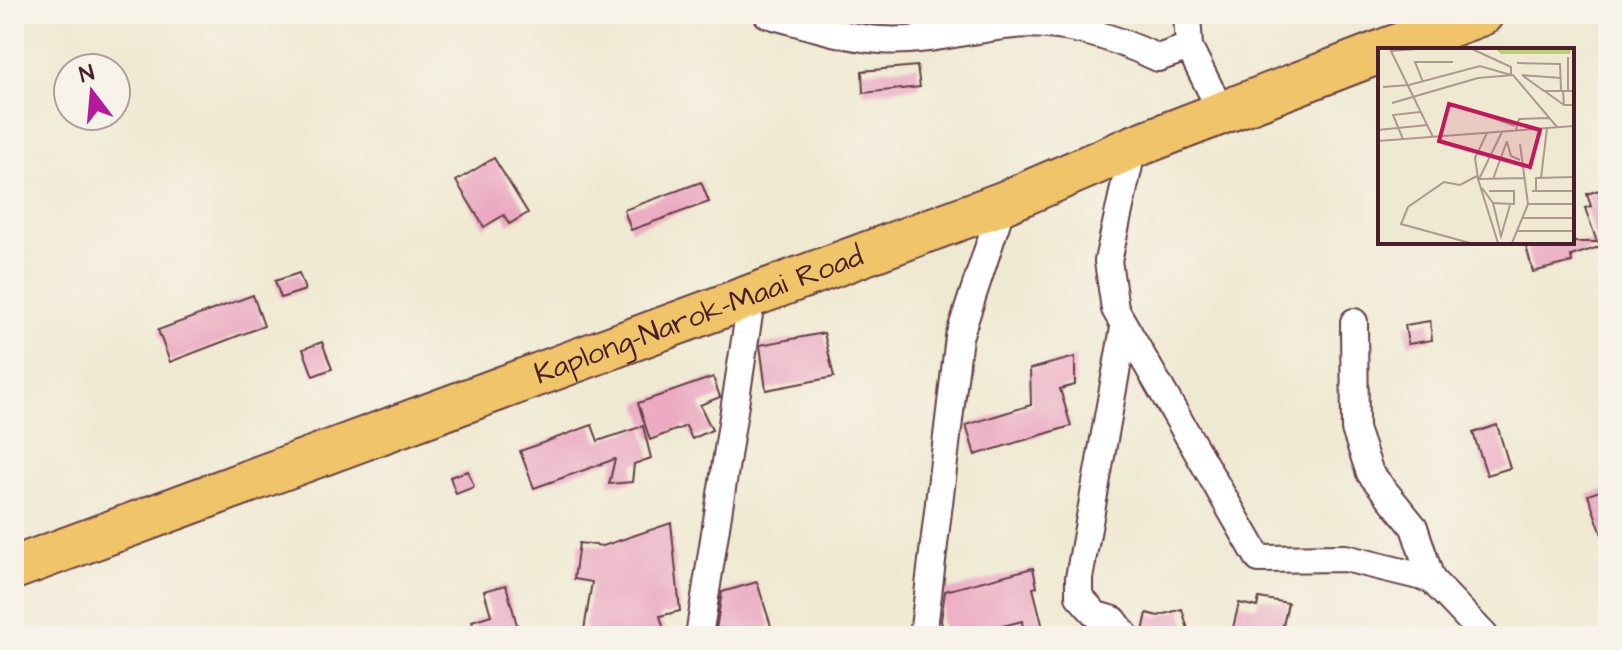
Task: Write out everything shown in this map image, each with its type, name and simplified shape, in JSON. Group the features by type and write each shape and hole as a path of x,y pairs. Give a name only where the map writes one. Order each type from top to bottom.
{"highway":[{"name":"Kaplong-Narok-Maai Road","path":"1391,48 1482,14"},
{"name":"Kaplong-Narok-Maai Road","path":"14,568 1003,203 1133,147 1378,53"}],"street":[{"path":"767,14 845,35 880,40 926,39 1007,25 1051,26 1105,33 1158,58 1189,47"},
{"path":"1187,14 1189,47 1222,113"},
{"path":"1133,147 1108,261 1115,309 1259,559 1345,558 1431,579"},
{"path":"923,636 959,337 1003,203"},
{"path":"699,636 752,295"},
{"path":"1354,322 1355,429 1370,473 1414,527 1431,579 1485,636"},
{"path":"1124,328 1079,578 1079,596 1096,615 1114,620 1126,636"}],"building":[{"path":"917,66 920,87 863,93 862,71"},
{"path":"494,158 528,213 509,224 504,215 484,227 456,181"},
{"path":"701,182 709,202 631,230 624,210"},
{"path":"1608,187 1608,265 1599,247 1571,256 1572,262 1533,272 1526,244 1597,242 1585,208 1591,206 1587,194"},
{"path":"299,273 305,290 281,298 275,281"},
{"path":"253,295 264,326 170,362 158,330"},
{"path":"1430,321 1432,340 1408,344 1405,325"},
{"path":"824,333 834,377 766,390 760,345"},
{"path":"322,342 332,369 313,376 303,349"},
{"path":"1075,357 1075,385 1060,389 1071,426 975,455 966,425 1031,405 1030,369"},
{"path":"713,377 720,397 700,405 712,430 692,439 686,426 650,440 638,403"},
{"path":"592,425 598,441 643,426 651,458 634,464 632,482 609,484 615,459 534,488 520,451"},
{"path":"1497,425 1510,468 1487,475 1473,433"},
{"path":"468,471 474,487 456,494 450,477"},
{"path":"1608,488 1608,543 1605,543 1588,495"},
{"path":"671,523 680,611 660,616 666,636 583,636 592,582 574,579 579,543 603,546"},
{"path":"1033,568 1037,587 1033,588 1045,636 1024,636 1022,621 964,636 945,636 941,621 945,591"},
{"path":"757,582 771,626 737,636 715,636 722,592"},
{"path":"506,585 520,636 476,636 472,621 491,615 484,591"},
{"path":"1259,598 1288,603 1281,635 1258,630 1258,636 1231,636 1239,603 1257,607"},
{"path":"1182,609 1190,636 1142,636 1147,613 1158,616"}]}
